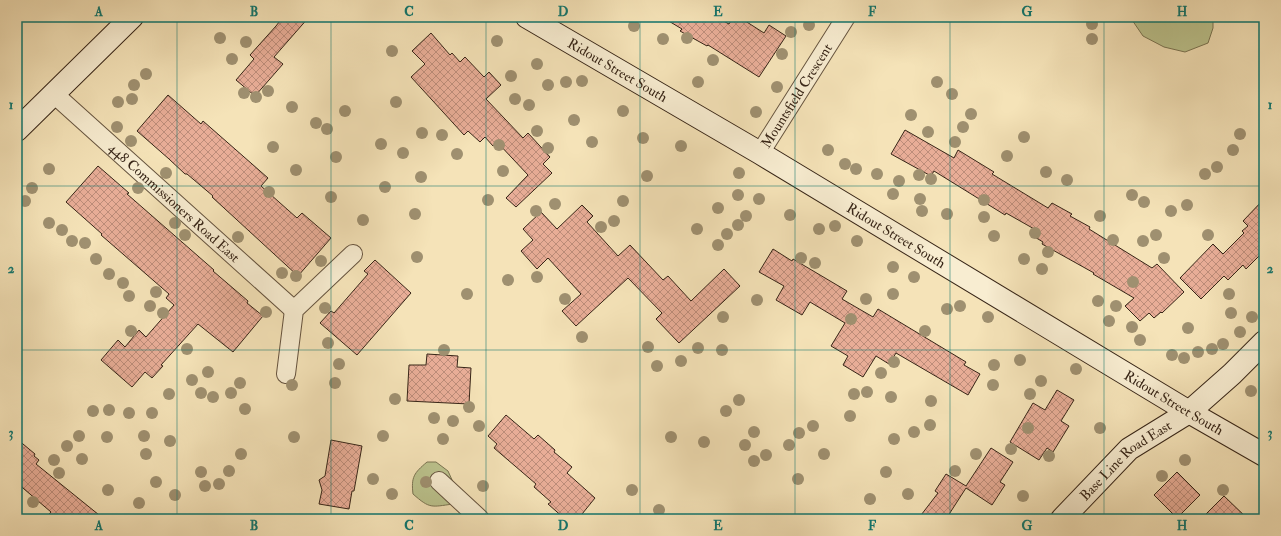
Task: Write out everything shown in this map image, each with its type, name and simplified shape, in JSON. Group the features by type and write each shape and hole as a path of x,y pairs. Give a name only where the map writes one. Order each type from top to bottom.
{"street":[{"path":"17,130 132,17"},
{"name":"Ridout Street South","path":"527,17 760,153 1189,412 1264,455"},
{"name":"Mountsfield Crescent","path":"760,153 846,17"},
{"name":"448 Commissioners Road East","path":"54,94 294,310"},
{"path":"286,374 294,310 353,254"},
{"name":"Base Line Road East","path":"1062,519 1129,449 1189,412 1232,374 1264,342"},
{"path":"439,481 480,519"}],"green space":[{"path":"1130,17 1213,17 1213,28 1208,43 1185,52 1164,47 1143,36"},
{"path":"427,462 436,462 448,471 453,482 453,504 440,506 427,505 413,494 414,476 416,472"}],"building":[{"path":"283,17 309,17 274,57 283,64 255,96 236,80 254,59 250,55"},
{"path":"662,17 716,17 729,24 733,17 739,17 764,33 769,25 786,36 759,77 708,45 707,46 680,31 682,29"},
{"path":"431,33 450,55 452,53 460,62 465,57 484,77 489,72 501,85 486,99 523,138 528,133 550,157 543,164 552,173 516,207 506,198 528,175 497,142 493,146 485,137 480,142 468,131 464,135 411,77 425,64 412,51"},
{"path":"168,95 201,124 203,121 268,178 261,186 297,218 302,213 331,238 298,276 212,197 213,196 187,174 185,174 137,131"},
{"path":"905,130 954,158 958,150 994,172 992,174 1048,208 1052,203 1072,214 1070,216 1090,227 1089,229 1152,268 1157,264 1184,292 1162,313 1161,312 1154,318 1149,313 1140,321 1125,306 1134,298 1093,274 1094,273 1042,244 1043,242 1033,236 1036,230 1006,213 1005,215 934,171 931,176 891,154"},
{"path":"98,166 129,193 127,194 214,270 213,271 248,301 247,303 263,316 233,352 198,324 161,365 163,366 152,378 145,372 132,387 101,360 118,340 125,347 139,330 146,337 174,305 166,298 169,294 101,235 102,234 66,202"},
{"path":"1264,199 1264,251 1246,269 1243,265 1228,280 1224,276 1201,299 1180,278 1213,244 1223,254 1244,233 1242,231 1248,226 1243,221"},
{"path":"582,205 593,216 587,222 618,256 630,245 663,280 668,276 691,301 724,269 740,286 679,343 656,319 662,313 628,278 576,326 562,311 581,294 548,258 537,269 521,251 533,240 523,229 541,212 557,229"},
{"path":"773,249 847,291 842,299 873,317 878,309 966,362 964,365 980,374 968,395 896,353 889,364 876,356 863,377 843,365 848,356 831,346 845,323 810,302 802,315 776,300 784,286 759,272"},
{"path":"375,260 411,293 357,355 320,323 331,311 334,313 368,274 364,271"},
{"path":"427,354 458,356 457,367 471,368 469,404 407,401 409,365 426,365"},
{"path":"1057,390 1074,400 1061,421 1069,426 1053,452 1047,448 1039,460 1010,442 1033,403 1045,410"},
{"path":"506,415 534,439 538,435 555,450 554,452 572,467 567,473 595,498 578,519 565,519 548,504 551,502 534,487 536,484 494,448 497,444 488,436"},
{"path":"17,439 35,454 34,456 39,460 36,464 104,519 45,519 51,512 17,483"},
{"path":"331,440 362,446 354,491 352,491 349,509 319,504 322,490 319,480 325,476"},
{"path":"991,448 1013,462 1000,482 1005,485 992,505 966,488 946,519 918,519 938,493 935,491 946,474 966,486"},
{"path":"1177,472 1200,495 1177,518 1154,495"},
{"path":"1224,496 1248,519 1201,519"}]}
